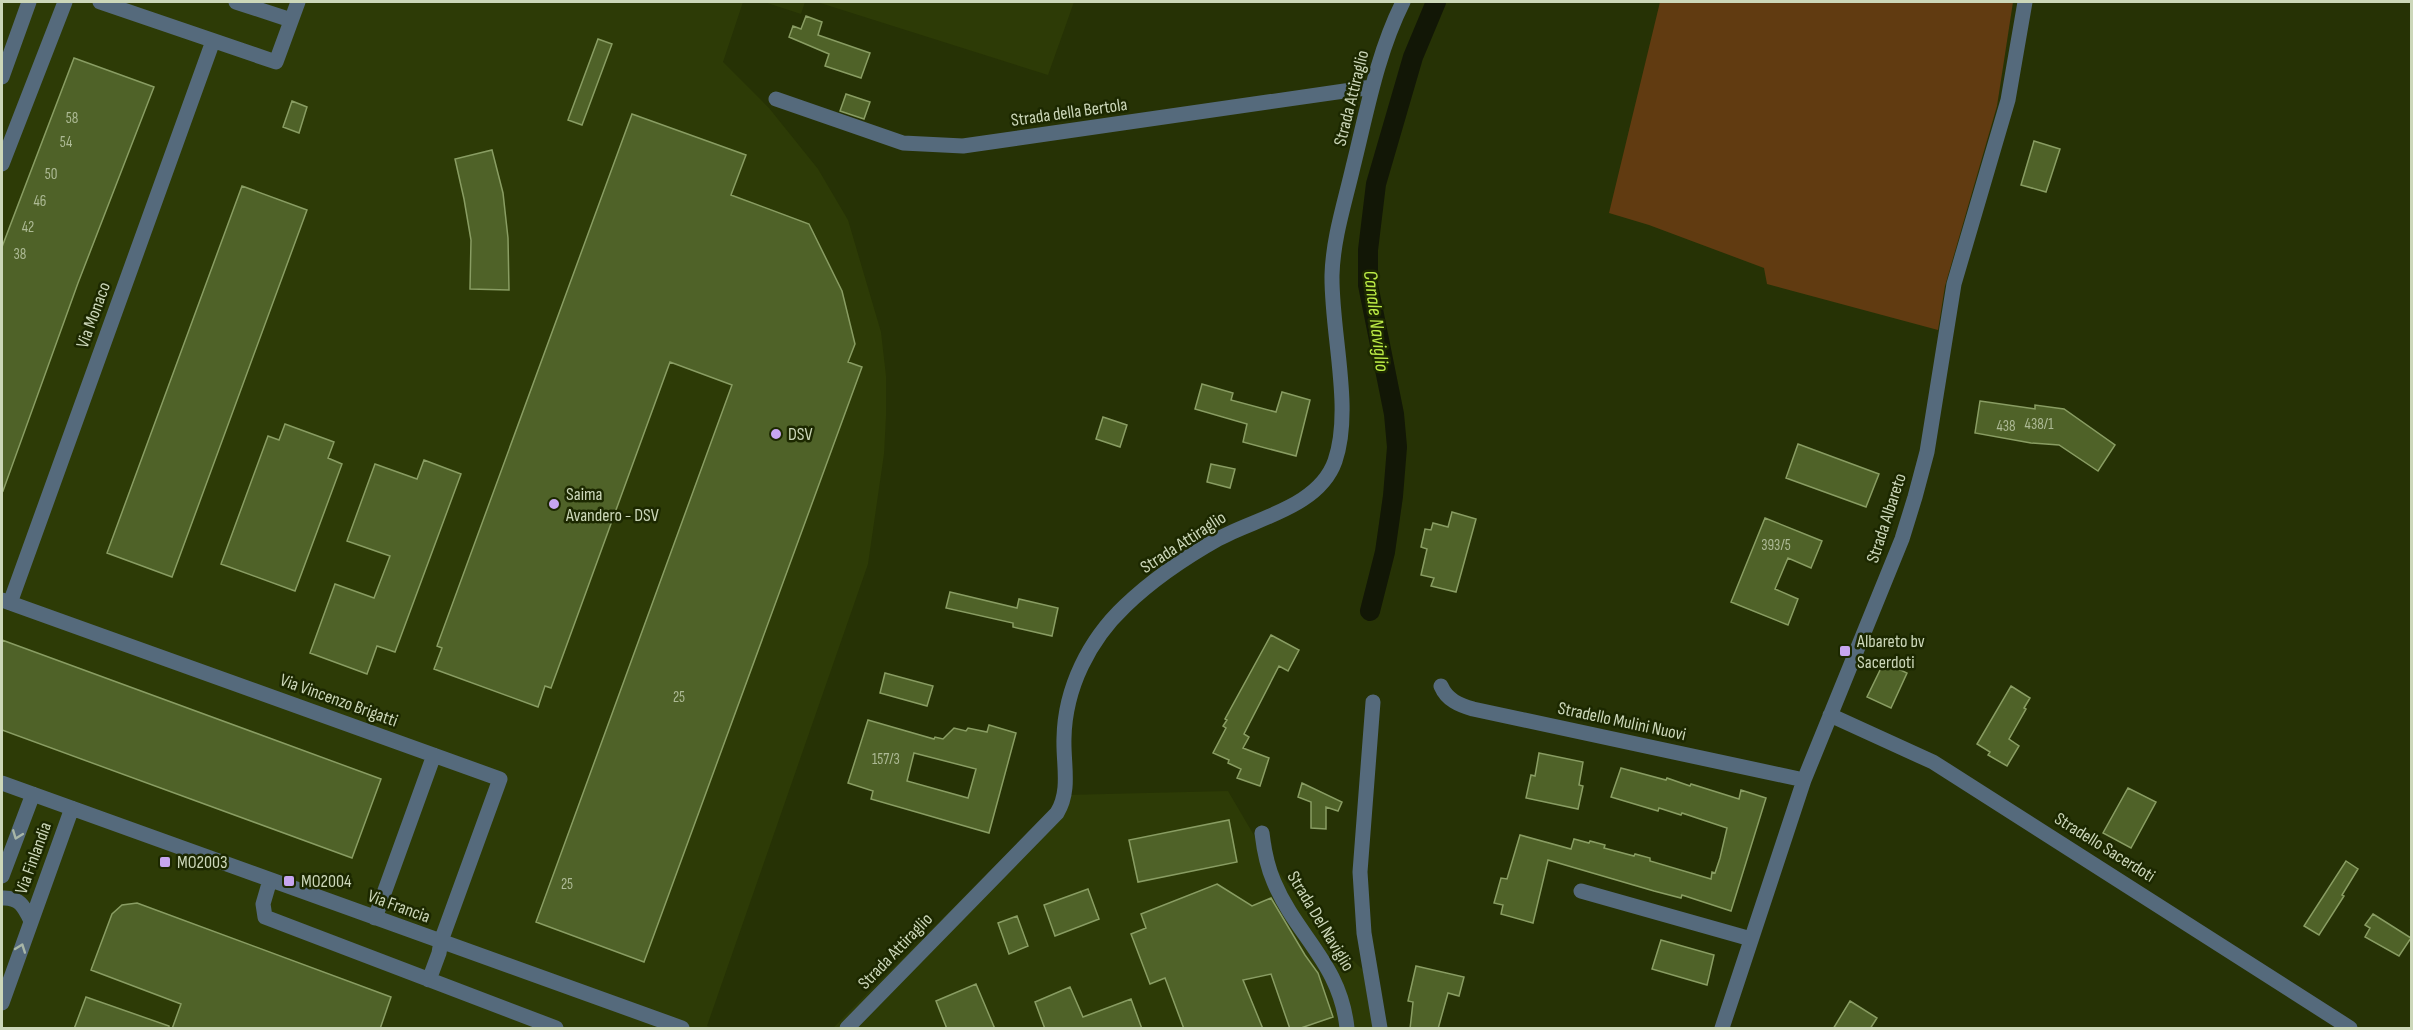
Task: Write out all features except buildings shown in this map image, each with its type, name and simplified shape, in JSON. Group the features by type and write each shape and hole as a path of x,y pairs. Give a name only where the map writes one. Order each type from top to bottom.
{"street":[{"path":"2,77 29,2"},
{"path":"2,164 65,2"},
{"path":"100,2 276,62 298,2"},
{"path":"236,2 291,20"},
{"name":"Strada Attiraglio","path":"847,1029 1057,813 1066,793 1064,738 1068,706 1076,678 1098,635 1126,605 1165,573 1218,539 1308,495 1330,474 1339,446 1342,415 1332,290 1334,256 1372,87 1387,37 1403,2"},
{"name":"Strada Albareto","path":"1722,1029 1804,780 1898,549 1915,497 1927,452 1954,284 2008,100 2025,2"},
{"name":"Via Monaco","path":"6,601 213,41"},
{"name":"Strada della Bertola","path":"777,99 903,143 963,146 1372,87"},
{"name":"Via Vincenzo Brigatti","path":"6,601 500,779 441,941"},
{"name":"Stradello Mulini Nuovi","path":"1441,686 1455,703 1473,709 1804,780"},
{"path":"1373,702 1360,872 1364,933 1380,1029"},
{"name":"Stradello Sacerdoti","path":"1830,715 1933,762 2349,1029"},
{"path":"375,918 434,755"},
{"name":"Via Francia","path":"2,783 682,1029"},
{"name":"Via Finlandia","path":"2,876 33,794"},
{"name":"Via Finlandia","path":"2,1003 72,808"},
{"name":"Strada Del Naviglio","path":"1262,833 1264,851 1274,884 1334,977 1347,1029"},
{"path":"270,880 263,904 264,917 556,1029"},
{"path":"1581,891 1751,939"},
{"name":"Via Finlandia","path":"2,898 16,899 24,906 31,921"},
{"path":"429,980 440,953 441,941"}],"shaded area":[{"path":"2,2 743,2 723,62 769,108 818,169 848,220 881,332 886,376 886,416 884,454 868,564 707,1026 714,1028 2,1028"},
{"path":"764,2 805,2 801,14"},
{"path":"817,2 1074,2 1048,75"},
{"path":"1660,2 2013,2 1997,106 1945,286 1938,330 1767,284 1764,268 1649,225 1609,213"},
{"path":"1228,791 1262,849 1321,929 1363,970 1373,1028 833,1028 1066,795"}],"waterway":[{"name":"Canale Naviglio","path":"1370,611 1385,552 1397,447 1394,414 1368,285 1368,250 1376,184 1413,57 1436,2"}],"place":[{"name":"DSV","path":"776,434"},
{"name":"Saima Avandero - DSV","path":"554,504"},
{"name":"Albareto bv Sacerdoti","path":"1845,651"},
{"name":"MO2003","path":"165,862"},
{"name":"MO2004","path":"289,881"}]}
